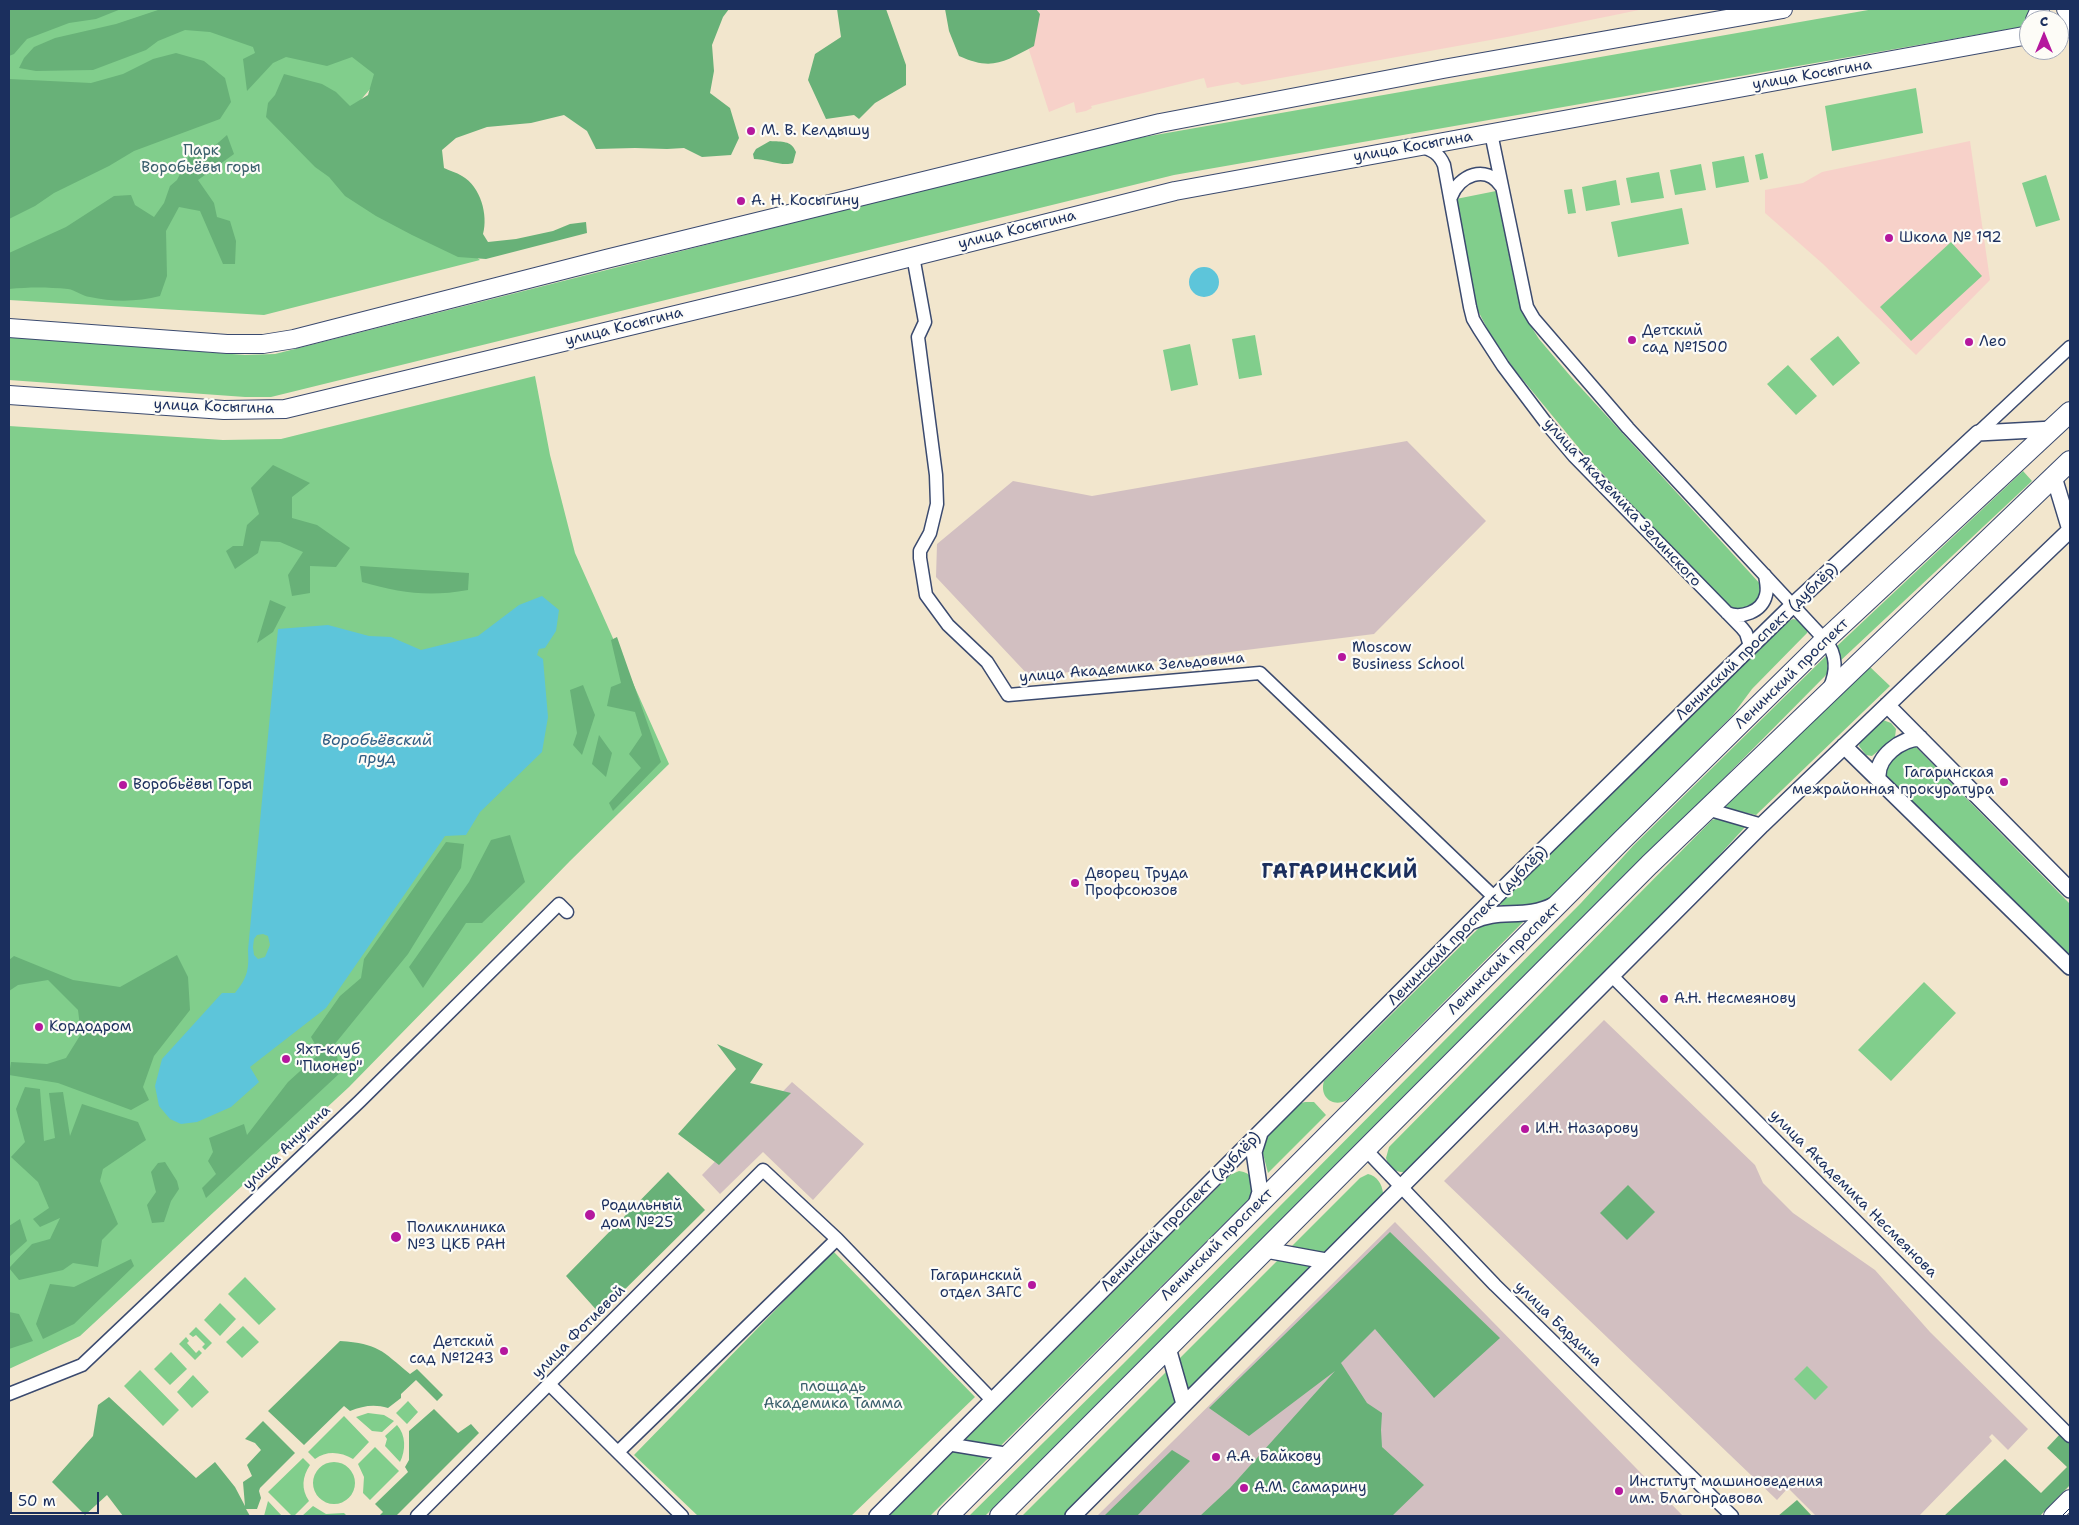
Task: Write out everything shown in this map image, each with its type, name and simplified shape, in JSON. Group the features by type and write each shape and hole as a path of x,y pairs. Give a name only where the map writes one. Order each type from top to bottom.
{"main road":[{"path":"9,328 227,344 263,344 294,339 606,259 1160,123 1443,69 1783,9"},
{"path":"2066,9 2070,15"},
{"name":"улица Косыгина","path":"9,394 224,410 285,409 1176,191 2019,35"},
{"name":"Ленинский проспект","path":"948,1516 1560,902 1825,640 2070,412"},
{"path":"1000,1516 1573,940 1828,692 2070,461"},
{"path":"2053,1516 2070,1499"}],"street":[{"path":"1491,133 1523,295 1534,319 1628,428 1830,646 1834,658 1834,669 1833,680 1828,692"},
{"name":"улица Академика Зелинского","path":"1420,146 1434,151 1440,156 1444,165 1473,319 1503,366 1546,424 1574,456 1727,612 1746,633 1750,646"},
{"path":"1450,197 1459,182 1466,177 1488,175 1498,181 1501,186"},
{"name":"улица Академика Зельдовича","path":"913,256 925,322 918,337 936,475 937,504 930,533 920,552 926,595 948,626 987,662 1008,695 1260,673 1495,898"},
{"name":"Ленинский проспект (дублёр)","path":"877,1516 1470,922 1750,646 2070,347"},
{"path":"1978,433 2053,429"},
{"path":"1073,1516 1400,1187 1510,1080 1762,825 2070,530 2054,477"},
{"path":"1727,612 1741,616 1756,609 1764,600 1766,594 1765,575"},
{"path":"1887,705 2070,890"},
{"path":"1878,777 1877,769 1881,761 1900,743 1910,738 1920,738"},
{"path":"1844,746 1878,777 2070,967"},
{"path":"1707,809 1762,825"},
{"path":"1470,922 1488,916 1541,912 1560,902"},
{"name":"улица Анучина","path":"9,1394 82,1365 360,1101 559,904 566,912"},
{"name":"улица Академика Несмеянова","path":"1612,976 2070,1436"},
{"path":"1255,1208 1260,1192 1254,1152 1261,1132"},
{"name":"улица Бардина","path":"1366,1150 1495,1285 1732,1516"},
{"name":"улица Фотиевой","path":"416,1516 763,1170 837,1240"},
{"path":"618,1452 837,1240 992,1400"},
{"path":"1266,1250 1326,1261"},
{"path":"1168,1348 1184,1404"},
{"path":"549,1384 682,1516"},
{"path":"948,1444 1008,1454"}],"shaded area":[{"path":"1018,9 1644,9 1507,37 1242,85 1238,82 1207,88 1204,78 1091,106 1092,108 1086,111 1076,113 1074,102 1049,112"},
{"name":"Школа № 192","path":"1970,141 1990,280 1916,355 1823,264 1765,213 1765,190 1803,183 1822,172"},
{"path":"1407,441 1486,521 1374,634 1030,677 936,577 937,544 1013,481 1092,496"},
{"path":"1604,1020 1755,1165 1763,1183 1793,1213 1875,1270 1930,1332 2028,1429 2008,1450 1992,1434 1989,1437 1992,1441 1919,1516 1816,1516 1788,1488 1777,1500 1444,1181"},
{"path":"792,1082 864,1144 813,1200 763,1152 720,1194 702,1175"},
{"path":"1395,1222 1683,1516 1097,1516"}],"green space":[{"name":"Парк Воробьёвы горы","path":"9,9 615,9 388,68 347,116 361,162 480,260 264,315 9,300"},
{"path":"9,9 121,9 96,19 69,23 27,39 14,54 9,56"},
{"path":"161,9 729,9 723,17 712,45 714,71 710,93 730,108 739,138 731,155 702,157 684,148 596,149 587,131 564,115 531,123 487,127 456,138 442,150 444,168 460,175 474,187 482,202 484,210 483,234 488,242 516,239 553,231 570,224 586,222 587,233 486,259 458,257 376,216 345,196 329,177 315,167 266,117 268,103 275,95 284,74 322,84 336,92 350,106 368,95 374,74 352,57 327,66 286,57 273,63 247,91 243,59 255,53 253,47 210,32 185,30 158,41 146,50 93,70 36,71 19,68 24,58 34,47 55,38 116,24"},
{"path":"837,9 886,9 906,65 906,85 875,103 859,119 854,115 826,119 808,80 815,54 841,37"},
{"path":"945,9 1036,9 1040,14 1034,46 998,63 989,64 970,61 959,56 949,31"},
{"path":"1874,9 2030,9 2019,10 2019,27 1174,175 271,397 245,397 9,380 9,337 245,355 275,354 1104,144"},
{"path":"176,53 204,61 225,78 231,102 220,119 134,151 9,219 9,79 91,83 123,74 153,59"},
{"path":"1916,88 1923,133 1832,151 1825,106"},
{"path":"227,135 234,154 198,180 214,203 217,217 230,221 236,241 235,264 223,264 200,211 179,207 166,231 167,276 160,296 134,300 116,300 98,299 68,289 9,289 9,253 66,227 114,196 131,195 135,205 154,217 164,203 170,186 177,180 189,156 211,149"},
{"path":"770,141 786,142 792,145 796,152 793,163 784,164 754,159 753,154 756,149"},
{"path":"1763,153 1768,178 1760,180 1755,155"},
{"path":"1744,156 1749,182 1716,188 1712,162"},
{"path":"1701,164 1706,190 1675,195 1670,170"},
{"path":"1659,172 1664,198 1631,203 1626,178"},
{"path":"2046,175 2060,220 2036,227 2022,183"},
{"path":"1616,180 1620,205 1586,211 1582,187"},
{"path":"1572,189 1576,213 1568,214 1564,190"},
{"path":"1496,191 1516,289 1525,317 1539,339 1572,378 1762,586 1762,595 1751,607 1734,613 1583,453 1514,369 1489,332 1476,307 1456,199"},
{"path":"1682,208 1689,244 1618,257 1611,222"},
{"path":"1951,242 1982,276 1911,341 1880,307"},
{"path":"1255,335 1262,375 1239,379 1232,339"},
{"path":"1838,336 1860,363 1833,386 1810,359"},
{"path":"1190,344 1198,385 1171,391 1163,350"},
{"path":"1788,365 1817,396 1796,415 1767,384"},
{"path":"535,376 550,455 575,553 669,764 570,861 349,1087 80,1336 9,1369 9,426 223,440 281,439"},
{"path":"273,465 310,483 292,497 292,518 317,525 350,548 336,567 310,566 310,593 292,596 288,575 303,552 280,542 261,541 258,553 235,569 226,551 233,546 243,546 247,525 259,514 251,488"},
{"path":"2023,471 2032,481 1838,663 1836,647"},
{"path":"360,566 469,573 468,590 415,593 389,589 362,582"},
{"path":"270,600 286,607 273,632 257,643"},
{"path":"1793,619 1798,620 1808,630 1807,633 1752,689 1732,716 1543,905 1521,909 1497,904 1785,623"},
{"path":"617,637 661,762 613,811 609,803 641,768 629,754 642,735 635,712 607,706 611,687 621,683 611,640"},
{"path":"1828,654 1830,671 1532,972 985,1516 969,1516 1123,1364 1581,903 1633,846"},
{"path":"1869,666 1890,686 1756,815 1724,808"},
{"path":"583,685 595,715 582,755 573,745 577,733 570,690"},
{"path":"1883,720 1891,723 1896,729 1895,737 1872,756 1866,755 1859,746 1860,742"},
{"path":"599,735 612,753 606,777 592,764"},
{"path":"1907,743 1915,746 2070,904 2070,960 1882,772 1884,762"},
{"path":"1719,818 1746,826 1655,925 1407,1172 1396,1171 1391,1168 1386,1158 1389,1147 1712,820"},
{"path":"510,835 525,882 482,923 466,923 423,988 409,967 469,882 491,840"},
{"path":"446,842 464,844 461,868 408,954 334,1045 341,1072 206,1198 202,1188 216,1174 208,1161 213,1152 209,1138 244,1124 247,1135 288,1082 320,1053 311,1037 340,996 361,978 364,959"},
{"path":"1488,919 1525,920 1347,1100 1337,1103 1328,1100 1324,1092 1324,1081"},
{"path":"177,955 188,977 190,1010 154,1056 143,1087 149,1100 131,1110 58,1083 9,1075 11,1062 47,1064 66,1058 81,1034 78,1010 48,980 18,985 9,991 9,960 14,956 73,980 120,987"},
{"path":"1924,982 1956,1013 1891,1081 1858,1050"},
{"path":"717,1044 763,1064 750,1083 791,1093 719,1165 678,1134 736,1069"},
{"path":"25,1087 40,1089 44,1141 55,1138 49,1093 63,1092 70,1136 82,1104 138,1122 146,1140 103,1169 100,1181 118,1224 102,1240 98,1267 73,1263 63,1270 19,1280 9,1268 32,1244 50,1239 60,1218 40,1227 33,1219 49,1208 38,1182 11,1157 25,1142 16,1109"},
{"path":"1314,1102 1326,1115 1268,1173 1260,1142 1298,1104"},
{"path":"165,1162 177,1181 179,1189 171,1201 164,1222 152,1223 147,1205 156,1192 151,1172 158,1163"},
{"path":"1239,1171 1250,1176 1255,1193 930,1516 889,1516 1230,1175"},
{"path":"668,1172 705,1210 600,1314 566,1276"},
{"path":"1368,1174 1374,1177 1382,1187 1381,1199 1065,1516 1022,1516 1360,1178"},
{"path":"1628,1185 1655,1212 1627,1240 1600,1213"},
{"path":"20,1219 27,1241 9,1257 9,1226"},
{"path":"1390,1232 1500,1338 1434,1398 1375,1329 1341,1363 1367,1403 1382,1413 1382,1447 1424,1485 1392,1516 1200,1516 1230,1488 1335,1371 1249,1436 1209,1408"},
{"name":"площадь Академика Тамма","path":"833,1251 975,1397 851,1516 698,1516 634,1455"},
{"path":"131,1259 134,1266 74,1324 43,1339 36,1324 50,1284 74,1287"},
{"path":"245,1277 276,1309 259,1325 228,1294"},
{"path":"220,1303 236,1319 220,1336 204,1320"},
{"path":"9,1312 19,1314 33,1341 9,1349"},
{"path":"243,1326 259,1342 242,1358 226,1342"},
{"path":"196,1327 212,1343 205,1350 202,1347 205,1344 196,1335 193,1337 189,1334"},
{"path":"186,1337 189,1341 187,1343 196,1353 199,1350 202,1353 195,1360 179,1344"},
{"path":"340,1341 372,1346 410,1374 417,1369 443,1395 437,1401 416,1380 401,1394 401,1398 388,1408 369,1406 350,1411 344,1406 304,1445 268,1411"},
{"path":"171,1352 187,1369 170,1385 154,1369"},
{"path":"1807,1366 1828,1387 1815,1400 1794,1379"},
{"path":"140,1370 179,1410 163,1426 124,1386"},
{"path":"193,1375 209,1392 192,1408 177,1392"},
{"path":"109,1397 196,1478 215,1462 235,1487 245,1506 243,1482 252,1476 247,1465 261,1450 255,1443 245,1439 263,1421 295,1453 260,1488 261,1498 257,1509 246,1509 250,1516 123,1516 107,1495 85,1515 52,1482 93,1436 98,1405"},
{"path":"408,1401 418,1412 407,1424 396,1413"},
{"path":"434,1409 458,1433 471,1424 479,1433 396,1516 379,1516 383,1512 375,1504 408,1472 405,1467 409,1460 409,1431"},
{"path":"368,1413 384,1415 394,1421 382,1432 372,1431 356,1417"},
{"path":"344,1416 369,1442 353,1459 344,1455 329,1453 315,1459 308,1452"},
{"path":"397,1425 402,1433 404,1443 400,1462 385,1446 387,1439 385,1436"},
{"path":"2062,1432 2070,1440 2070,1485 2040,1516 1944,1516 2005,1459 2041,1493 2067,1467 2047,1448"},
{"path":"375,1447 399,1471 370,1500 363,1493 364,1477 358,1464"},
{"path":"1172,1450 1190,1461 1137,1516 1104,1516"},
{"path":"303,1458 310,1465 305,1474 304,1483 309,1501 292,1516 268,1492"},
{"path":"338,1462 346,1465 352,1471 355,1483 352,1495 346,1501 330,1504 322,1501 316,1495 313,1479 316,1471 322,1465"},
{"path":"1797,1500 1812,1516 1778,1516"},
{"path":"268,1501 282,1516 264,1516"},
{"path":"313,1506 326,1514 344,1513 347,1516 302,1516"}],"water":[{"path":"1204,267 1214,272 1219,282 1214,292 1204,297 1194,292 1189,282 1194,272"},
{"name":"Воробьёвский пруд","path":"542,596 559,610 556,631 545,648 539,649 537,655 543,659 548,717 542,752 480,812 466,835 445,836 326,1008 250,1067 259,1082 231,1107 197,1122 181,1124 170,1119 159,1106 155,1086 162,1059 222,993 235,993 247,973 278,629 328,625 369,636 391,637 421,650 478,636 519,605","holes":["263,934 268,936 270,945 265,957 258,959 254,955 254,939 257,935"]}],"tram line":[{"path":"2062,1516 2070,1508"}],"place":[{"name":"М. В. Келдышу","path":"751,131"},
{"name":"А. Н. Косыгину","path":"741,201"},
{"name":"Школа № 192","path":"1889,238"},
{"name":"Детский сад №1500","path":"1632,340"},
{"name":"Лео","path":"1969,342"},
{"name":"Moscow Business School","path":"1342,657"},
{"name":"Гагаринская межрайонная прокуратура","path":"2004,782"},
{"name":"Воробьёвы Горы","path":"123,785"},
{"name":"Дворец Труда Профсоюзов","path":"1075,883"},
{"name":"А.Н. Несмеянову","path":"1664,999"},
{"name":"Кордодром","path":"39,1027"},
{"name":"Яхт-клуб \"Пионер\"","path":"286,1059"},
{"name":"И.Н. Назарову","path":"1525,1129"},
{"name":"Родильный дом №25","path":"590,1215"},
{"name":"Поликлиника №3 ЦКБ РАН","path":"396,1237"},
{"name":"Гагаринский отдел ЗАГС","path":"1032,1285"},
{"name":"Детский сад №1243","path":"504,1351"},
{"name":"А.А. Байкову","path":"1216,1457"},
{"name":"А.М. Самарину","path":"1244,1488"},
{"name":"Институт машиноведения им. Благонравова","path":"1619,1491"}],"district":[{"name":"ГАГАРИНСКИЙ","path":"1340,873"}]}
